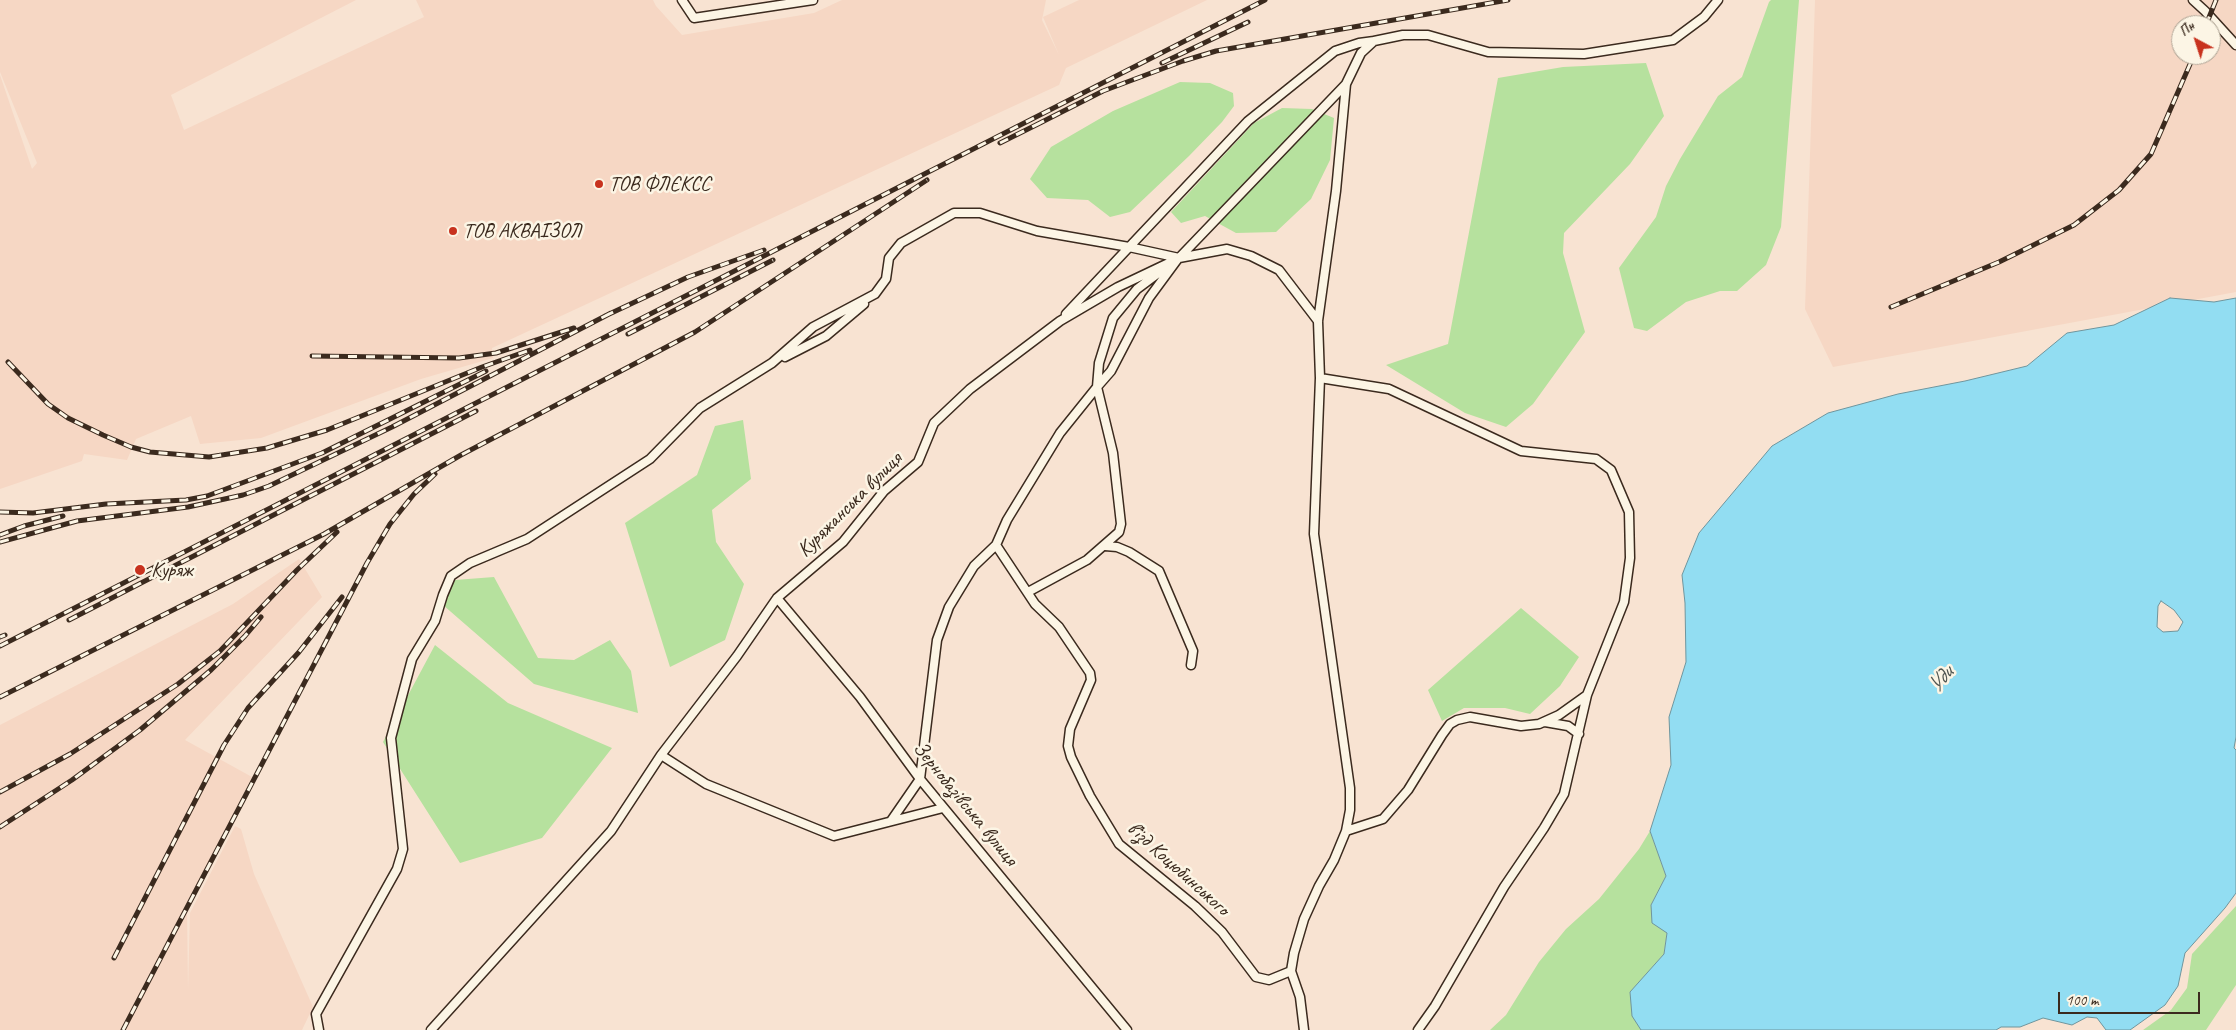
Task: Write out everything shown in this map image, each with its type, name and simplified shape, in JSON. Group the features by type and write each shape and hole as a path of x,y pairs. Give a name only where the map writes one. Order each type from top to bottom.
{"street":[{"path":"682,0 694,18 813,0"},
{"path":"1060,321 1248,121 1335,51 1359,43 1374,42 1403,35 1428,35 1488,52 1584,54 1673,40 1704,17 1718,0"},
{"path":"2193,0 2236,45"},
{"path":"891,821 920,780 937,640 949,607 974,566 996,545 1007,520 1060,432 1111,371 1148,298 1179,258 1346,84 1361,53 1374,42"},
{"path":"1304,1030 1300,997 1291,971 1304,919 1319,886 1334,860 1346,831 1350,810 1350,788 1314,534 1320,378 1318,321 1336,192 1346,84"},
{"path":"319,1030 316,1014 397,869 402,849 391,738 412,659 435,620 451,576 470,563 527,539 650,459 700,408 772,364 826,336 875,294 886,279 889,258 901,243 954,213 980,213 1037,231 1179,258"},
{"path":"1060,321 1118,287 1179,258 1227,249 1251,256 1279,270 1318,321"},
{"path":"1028,592 1087,560 1119,532 1120,524 1113,453 1097,387 1099,363 1112,318 1137,289 1179,258"},
{"path":"772,364 813,327 875,294"},
{"name":"Куряжанська вулиця","path":"431,1030 611,831 661,755 737,656 777,598 843,542 884,491 918,462 934,423 940,417 970,388 1060,321"},
{"path":"1320,378 1388,389 1522,451 1596,459 1611,470 1629,512 1630,558 1624,602 1587,695 1564,794 1544,828 1504,887 1435,1006 1418,1030"},
{"name":"в’їзд Коцюбинського","path":"996,545 1035,604 1059,627 1090,673 1091,680 1070,729 1069,752 1090,796 1119,844 1195,906 1222,932 1256,977 1268,980 1291,971"},
{"path":"1105,546 1129,552 1159,571 1194,651 1191,665"},
{"name":"Зернобазівська вулиця","path":"777,598 860,697 920,780 1127,1030"},
{"path":"1346,831 1383,819 1408,790 1442,734 1450,724 1457,720 1470,717 1521,726 1545,722 1560,715 1587,695"},
{"path":"1545,722 1568,726 1579,734"},
{"path":"661,755 706,784 834,836 943,808"}],"shaded area":[{"path":"0,0 356,0 171,95 184,130 424,17 416,0 653,0 656,6 682,35 814,13 842,0 1046,0 1042,20 1059,55 1043,17 1079,0 1207,0 1066,68 1059,85 492,348 493,358 421,379 261,438 200,444 191,416 136,439 127,460 84,454 82,461 0,489 0,75 32,169 37,163 0,72"},
{"path":"1815,0 2236,0 2236,292 1833,367 1805,309"},
{"path":"299,559 322,597 185,740 252,777 187,907 188,990 190,913 235,826 241,829 254,874 313,1007 302,1030 0,1030 0,725 233,604"}],"green space":[{"path":"1771,0 1799,0 1781,227 1766,265 1737,291 1720,291 1686,302 1647,331 1634,328 1619,268 1656,217 1666,186 1718,96 1742,77"},
{"path":"1646,63 1664,116 1630,164 1564,233 1563,253 1585,332 1533,404 1506,427 1465,413 1386,365 1448,344 1498,78 1563,67"},
{"path":"1180,82 1210,83 1233,93 1234,106 1222,122 1189,156 1130,212 1110,217 1088,200 1047,198 1030,179 1051,147 1113,111"},
{"path":"1282,108 1312,109 1334,118 1330,160 1311,199 1276,232 1236,233 1205,216 1181,223 1171,212 1254,123"},
{"path":"743,420 751,479 712,510 716,542 744,584 725,640 670,667 625,523 697,475 715,426"},
{"path":"494,577 538,658 574,660 610,640 631,671 638,713 534,684 443,605 455,580"},
{"path":"1521,608 1579,657 1560,686 1530,714 1505,708 1464,708 1442,721 1428,690"},
{"path":"435,645 508,703 612,748 542,838 460,863 383,742"},
{"path":"1650,831 1666,876 1651,905 1667,933 1664,954 1630,993 1641,1030 1490,1030 1506,1015 1539,962 1566,929 1599,899 1639,849"},
{"path":"2236,906 2236,985 2206,1030 2143,1030 2171,1010 2187,988 2192,954"}],"water":[{"name":"Уди","path":"2170,298 2214,302 2236,298 2236,737 2234,748 2236,750 2236,893 2185,953 2178,986 2165,1005 2130,1030 2106,1030 2097,1018 2087,1017 2072,1025 2043,1018 2020,1027 2001,1027 1996,1030 1641,1030 1632,1016 1630,992 1664,954 1667,933 1652,923 1651,905 1666,876 1650,831 1671,765 1669,717 1686,662 1685,603 1682,575 1699,533 1772,446 1828,413 1898,394 1965,381 2027,366 2067,333 2114,325","holes":["2161,601 2174,610 2183,622 2178,631 2163,632 2157,627 2158,606"]}],"railway":[{"path":"0,646 1265,0"},
{"path":"1036,125 1103,91 1183,61 1216,51 1508,0"},
{"path":"2210,15 2216,0"},
{"path":"1162,63 1248,22"},
{"path":"1891,307 1999,262 2074,225 2119,190 2151,154 2190,65"},
{"path":"1000,143 1042,122"},
{"path":"0,697 324,534 461,455 695,332 927,180"},
{"path":"605,316 688,277 764,250"},
{"path":"628,334 773,260"},
{"path":"0,542 77,521 188,507 243,495 269,486 392,427 611,313"},
{"path":"312,356 459,358 496,353 574,328"},
{"path":"8,362 48,404 68,418 103,435 131,447 150,452 209,457 267,448 327,430 482,367 530,350"},
{"path":"0,512 33,513 106,504 186,500 207,496 322,453 486,371"},
{"path":"69,620 476,411"},
{"path":"123,1030 367,563 390,524 414,494 435,474"},
{"path":"0,535 24,526 63,516"},
{"path":"0,792 70,754 178,684 220,651 297,570 337,532"},
{"path":"114,958 224,745 248,708 299,652 342,597"},
{"path":"0,827 72,780 140,730 211,670 261,617"},
{"path":"0,637 5,635"}],"place":[{"name":"ТОВ ФЛЄКСС","path":"599,184"},
{"name":"ТОВ АКВАІЗОЛ","path":"453,231"},
{"name":"Куряж","path":"140,570"}]}
